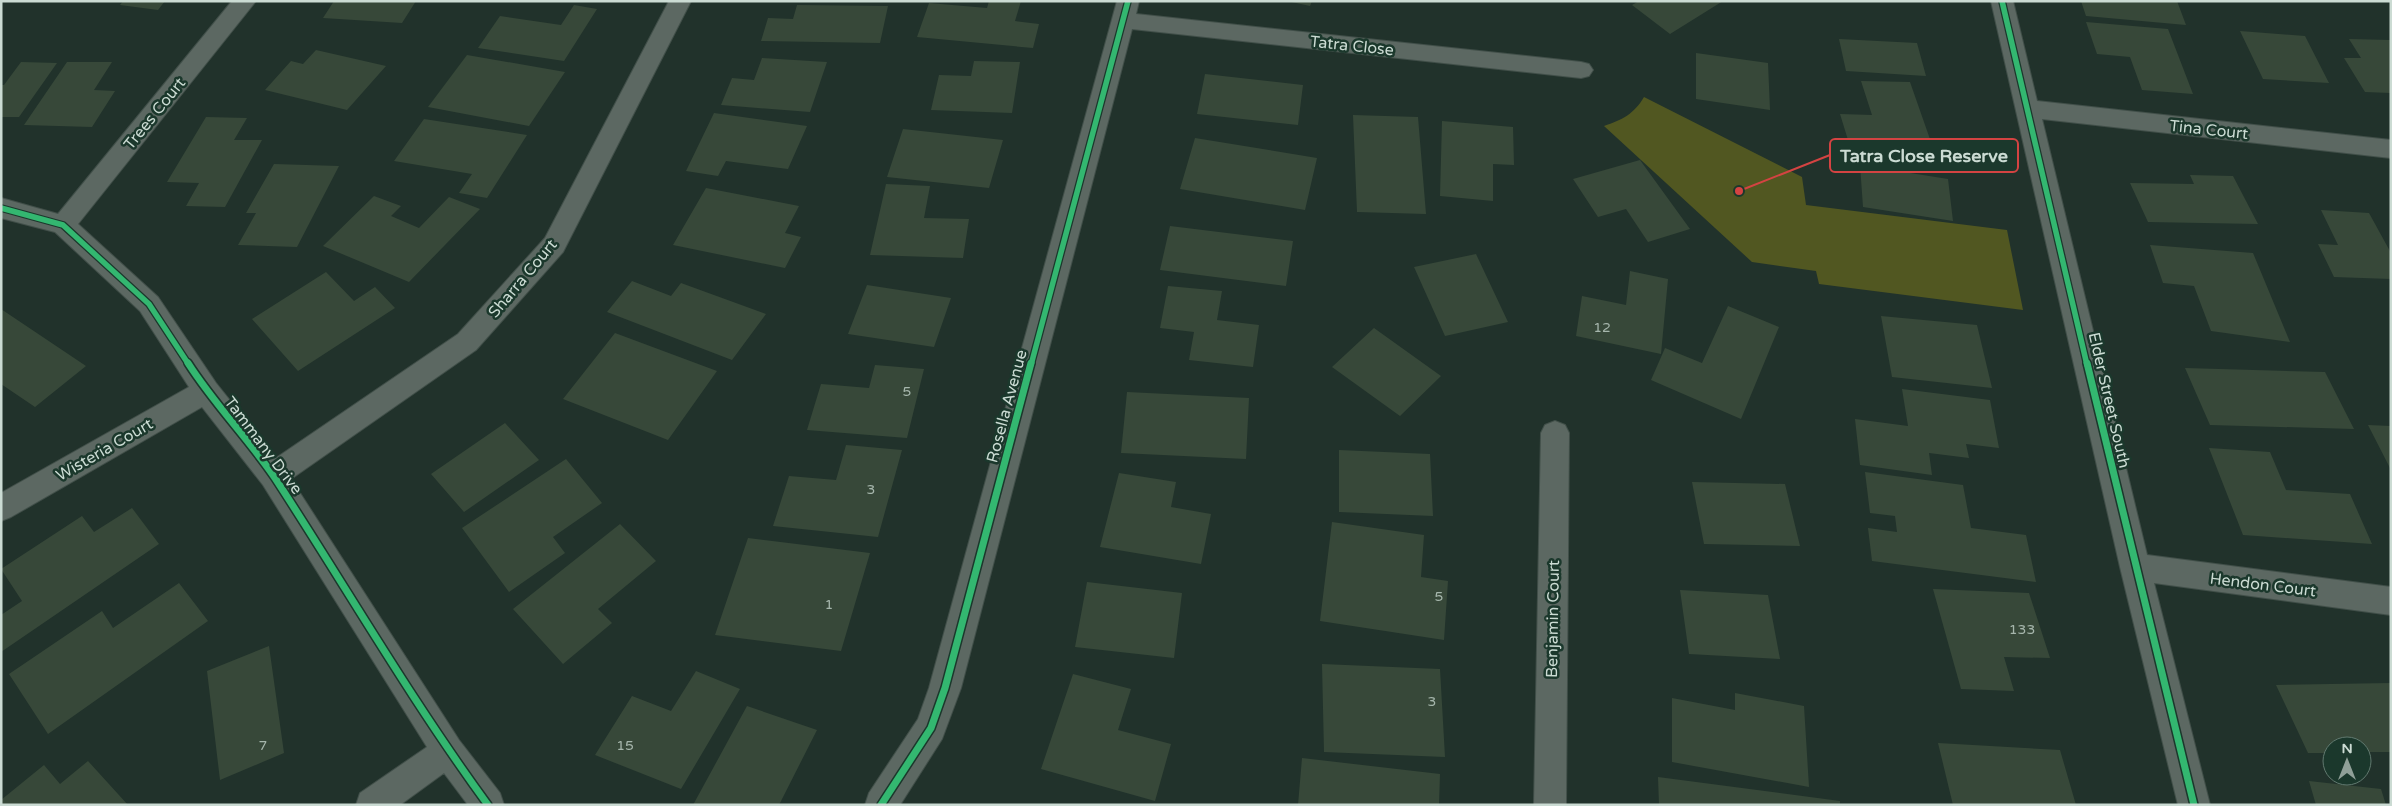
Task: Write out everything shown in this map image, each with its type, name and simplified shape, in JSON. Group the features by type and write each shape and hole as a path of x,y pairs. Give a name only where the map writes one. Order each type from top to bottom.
{"street":[{"name":"Trees Court","path":"64,224 245,1"},
{"name":"Sharra Court","path":"273,476 467,342 554,245 680,1"},
{"name":"Elder Street South","path":"2002,1 2135,567 2194,805"},
{"name":"Tatra Close","path":"1126,11 1581,70"},
{"name":"Rosella Avenue","path":"881,805 931,728 945,688 1126,11"},
{"name":"Tina Court","path":"2028,109 2391,149"},
{"name":"Tammany Drive","path":"1,208 64,224 149,304 206,391 273,476 448,751 488,805"},
{"name":"Wisteria Court","path":"1,508 206,391"},
{"name":"Benjamin Court","path":"1550,805 1555,433"},
{"name":"Hendon Court","path":"2135,567 2391,601"},
{"path":"372,805 448,751"}],"green space":[{"path":"1644,97 1802,177 1806,205 2007,230 2023,310 1819,284 1816,271 1752,262 1604,126 1627,116"}],"building":[{"path":"123,1 165,1 158,10 120,5"},
{"path":"334,1 416,1 402,23 323,18"},
{"path":"989,1 1021,1 1015,21 1039,24 1033,48 917,37 929,3 987,8"},
{"path":"1287,1 1312,1 1310,6"},
{"path":"1639,1 1723,1 1670,34 1632,5"},
{"path":"2081,1 2177,1 2186,25 2086,16"},
{"path":"574,5 597,9 564,61 478,48 500,16 561,25"},
{"path":"797,5 888,6 880,43 761,41 768,18 793,19"},
{"path":"2086,22 2168,29 2193,94 2142,90 2130,57 2097,54"},
{"path":"2240,31 2305,36 2329,83 2263,79"},
{"path":"1839,39 1917,43 1926,76 1846,71"},
{"path":"2349,39 2390,40 2391,93 2365,92 2344,58 2361,58"},
{"path":"316,50 386,66 347,110 265,90 291,61 303,64"},
{"path":"1696,53 1768,63 1770,110 1696,99"},
{"path":"467,55 565,72 529,126 428,107"},
{"path":"762,58 827,62 810,112 721,105 732,78 754,80"},
{"path":"974,61 1020,62 1012,113 931,110 939,75 971,76"},
{"path":"21,62 57,63 19,117 1,117 1,85 4,85"},
{"path":"67,62 112,62 94,90 115,91 92,127 24,125"},
{"path":"1205,74 1303,85 1298,125 1197,114"},
{"path":"1861,81 1910,82 1931,142 1848,140 1840,114 1872,115"},
{"path":"714,113 807,126 788,169 726,161 718,176 686,171"},
{"path":"1353,115 1418,117 1426,214 1357,212"},
{"path":"206,117 247,118 234,140 262,140 225,207 186,206 199,183 167,182"},
{"path":"424,119 527,135 487,198 459,193 472,174 394,161"},
{"path":"1442,121 1513,127 1514,165 1493,164 1493,201 1440,196"},
{"path":"903,129 1003,140 989,188 887,177"},
{"path":"1195,138 1317,158 1305,210 1180,189"},
{"path":"1640,160 1690,229 1648,242 1626,209 1598,217 1573,179"},
{"path":"274,164 339,166 297,247 238,245 256,213 246,213"},
{"path":"1860,165 1948,179 1953,221 1863,207"},
{"path":"2190,175 2233,176 2258,224 2148,222 2130,183 2194,184"},
{"path":"886,184 930,186 924,218 969,219 963,258 870,255"},
{"path":"706,188 799,206 785,233 801,237 785,268 673,245"},
{"path":"374,196 401,206 391,216 419,228 449,197 480,209 409,282 323,246"},
{"path":"2321,210 2369,213 2391,253 2391,279 2334,277 2318,244 2338,245"},
{"path":"1170,226 1293,241 1286,286 1160,270"},
{"path":"2150,245 2253,253 2290,342 2211,331 2194,286 2163,283"},
{"path":"1476,254 1508,322 1445,336 1414,267"},
{"path":"1630,271 1668,279 1661,354 1576,336 1582,296 1626,305"},
{"path":"326,272 354,301 375,287 395,308 298,371 252,319"},
{"path":"632,281 671,296 681,283 766,314 732,360 607,312"},
{"path":"867,285 951,298 934,347 848,334"},
{"path":"1168,286 1222,291 1217,320 1259,325 1253,367 1189,360 1194,332 1160,328"},
{"path":"1728,306 1779,327 1741,419 1651,380 1665,348 1702,363"},
{"path":"1,309 86,366 35,407 1,384"},
{"path":"1881,316 1977,325 1992,388 1892,377"},
{"path":"1374,328 1441,376 1400,416 1332,367"},
{"path":"615,333 717,371 668,440 563,399"},
{"path":"875,365 924,369 907,438 807,430 821,384 869,388"},
{"path":"2185,368 2325,372 2354,429 2210,425"},
{"path":"1902,389 1990,400 1999,448 1966,444 1969,458 1929,453 1932,475 1860,465 1855,419 1908,426"},
{"path":"1127,392 1249,398 1246,459 1121,453"},
{"path":"505,423 539,460 464,512 431,474"},
{"path":"2368,425 2391,426 2391,470"},
{"path":"846,445 902,450 878,537 773,526 789,476 836,480"},
{"path":"2209,448 2270,452 2286,490 2350,494 2372,544 2243,535"},
{"path":"1339,450 1430,454 1433,516 1339,512"},
{"path":"566,459 602,503 553,537 565,553 509,592 462,528"},
{"path":"1865,472 1963,485 1971,528 2026,535 2036,582 1872,561 1868,528 1897,532 1895,516 1870,513"},
{"path":"1119,473 1176,482 1171,507 1211,514 1201,564 1100,547"},
{"path":"1692,482 1785,484 1800,546 1704,544"},
{"path":"132,508 159,544 1,652 1,615 22,601 1,569 82,516 94,532"},
{"path":"1332,522 1424,535 1421,577 1448,581 1444,640 1320,621"},
{"path":"620,524 656,561 598,609 612,623 563,664 513,609"},
{"path":"748,538 870,553 841,651 715,635"},
{"path":"1087,582 1182,593 1174,658 1075,647"},
{"path":"179,583 208,621 48,734 9,674 102,611 113,628"},
{"path":"1933,589 2029,593 2050,658 2004,657 2014,691 1961,689"},
{"path":"1680,590 1768,595 1780,659 1689,654"},
{"path":"269,646 284,753 220,780 207,671"},
{"path":"1322,664 1440,669 1445,757 1324,752"},
{"path":"696,671 740,689 681,789 595,755 632,696 671,711"},
{"path":"1073,674 1131,689 1118,730 1171,744 1155,801 1041,769"},
{"path":"2391,683 2391,752 2372,752 2372,736 2322,736 2322,753 2308,753 2276,685"},
{"path":"1735,693 1804,706 1809,787 1672,762 1672,698 1735,710"},
{"path":"747,706 817,730 779,805 693,805"},
{"path":"1938,743 2060,750 2076,805 1953,805"},
{"path":"1302,758 1440,774 1439,805 1298,805"},
{"path":"88,761 128,805 1,805 1,800 44,765 60,784"},
{"path":"1658,777 1840,801 1840,805 1659,805"},
{"path":"2309,781 2322,782 2322,786 2354,786 2381,789 2386,805 2316,805"}],"cycle path":[{"path":"881,805 931,728 945,688 1128,1"},
{"path":"2002,1 2135,567 2194,805"},
{"path":"1,208 63,225 149,304 206,391 273,476 448,751 488,805"}],"place":[{"name":"Tatra Close Reserve","path":"1739,191"}]}
